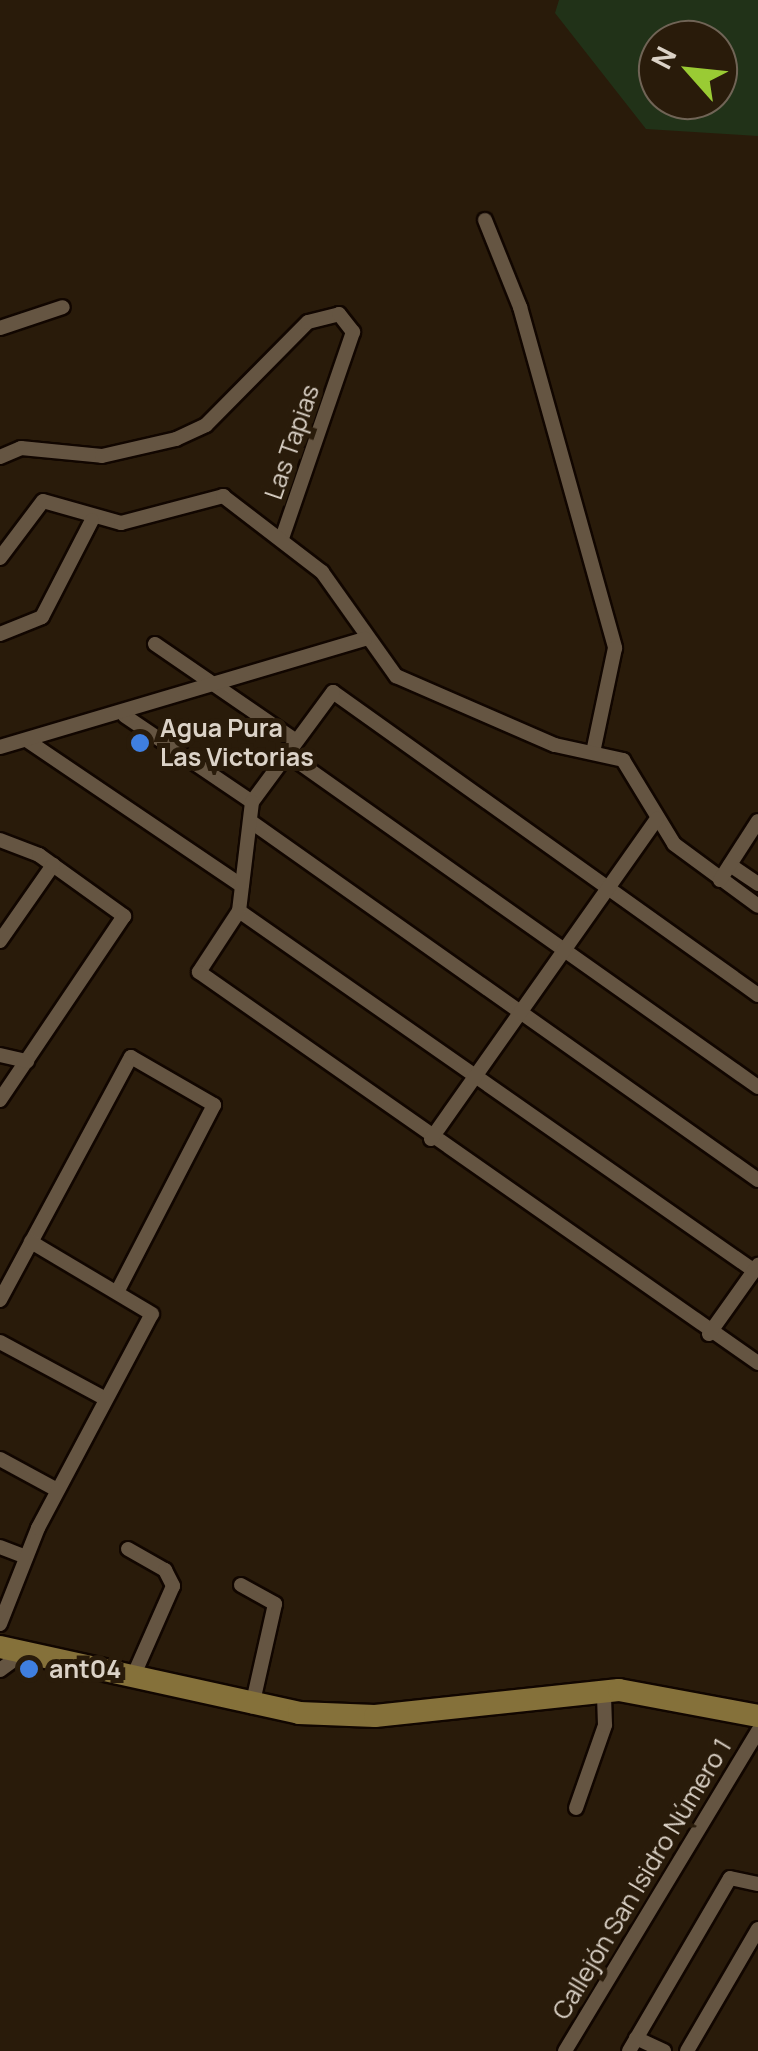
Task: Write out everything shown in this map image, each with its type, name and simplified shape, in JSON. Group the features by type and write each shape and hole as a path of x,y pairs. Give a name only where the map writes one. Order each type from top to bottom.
{"main road":[{"path":"11,1650 252,1707 375,1716 604,1690 758,1716"}],"street":[{"path":"485,220 520,308 615,648 593,752"},
{"path":"0,328 63,308"},
{"name":"Las Tapias","path":"0,457 21,448 102,456 176,439 206,425 308,322 340,314 352,332 282,538 322,572 365,639 396,676 540,740 623,760 656,819 720,880 758,906"},
{"path":"0,558 42,501 92,520 145,520 223,496 282,538"},
{"path":"0,634 42,617 92,520"},
{"path":"0,746 125,716 365,639"},
{"path":"155,644 296,740"},
{"path":"758,995 335,693 252,802 239,911 200,976 709,1334 758,1362"},
{"path":"125,716 252,802"},
{"path":"28,741 242,886"},
{"path":"287,754 758,1086"},
{"path":"431,1139 656,819"},
{"path":"250,821 758,1180"},
{"path":"720,880 758,821"},
{"path":"0,840 53,864 124,916 0,1100"},
{"path":"0,941 53,864"},
{"path":"730,865 758,884"},
{"path":"239,911 756,1267 709,1334"},
{"path":"0,1055 27,1061"},
{"path":"0,1300 127,1059 136,1058 214,1105 118,1290"},
{"path":"0,1624 57,1490 152,1314 118,1290 31,1242"},
{"path":"0,1342 106,1399"},
{"path":"0,1459 57,1490"},
{"path":"0,1548 26,1557"},
{"path":"128,1549 165,1570 173,1586 132,1679"},
{"path":"241,1585 275,1604 252,1707"},
{"path":"0,1670 11,1650"},
{"path":"576,1808 602,1736 604,1690"},
{"name":"Callejón San Isidro Número 1","path":"565,2051 758,1730"},
{"path":"664,2051 631,2048 730,1878 758,1884"},
{"path":"687,2051 756,1937"}],"green space":[{"path":"559,0 758,0 758,136 646,129 639,120 738,120 738,20 638,20 638,119 555,13"}],"place":[{"name":"Agua Pura Las Victorias","path":"140,743"},
{"name":"ant04","path":"29,1669"}]}
